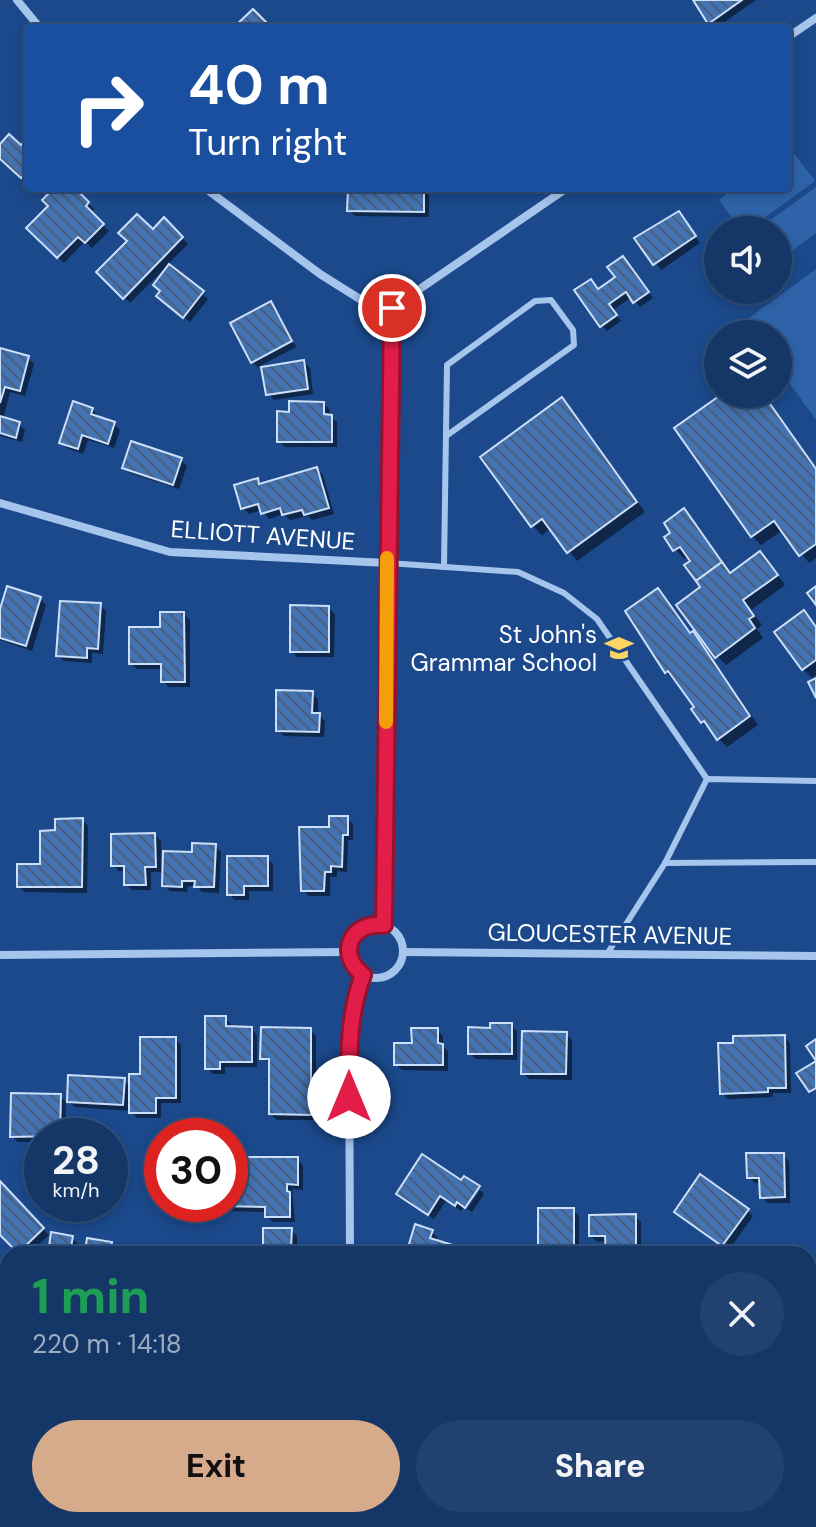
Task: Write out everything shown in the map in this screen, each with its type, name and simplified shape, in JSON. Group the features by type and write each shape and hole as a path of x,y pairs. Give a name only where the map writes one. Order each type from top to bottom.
{"street":[{"path":"17,0 37,24"},
{"path":"792,34 816,18"},
{"path":"210,192 320,274 363,301 392,308 561,192"},
{"path":"384,925 392,308"},
{"name":"ELLIOTT AVENUE","path":"0,503 170,552 387,563"},
{"path":"367,925 384,925 398,935 403,952 396,969 389,975 372,978 363,975 353,965 349,952 349,943 359,929 367,925"},
{"path":"0,955 349,952"},
{"name":"GLOUCESTER AVENUE","path":"403,952 816,956"},
{"path":"350,1246 349,1034 353,1002 363,975"}],"lane":[{"path":"444,567 447,365 535,301 551,300 573,330 574,345 446,436"},
{"path":"387,563 518,572 564,593 597,619 707,779"},
{"path":"707,779 816,781"},
{"path":"607,954 665,863 707,779"},
{"path":"665,863 816,862"}],"shaded area":[{"path":"792,151 815,181 767,216 731,216 719,200 730,192 792,192"},
{"path":"816,187 816,233 792,251 792,216 776,216"},
{"path":"816,269 816,420 792,387 792,320 746,320 768,304 792,304 792,287"}],"building":[{"path":"693,0 742,0 708,24"},
{"path":"253,9 268,24 237,24"},
{"path":"9,134 21,145 24,142 24,175 21,178 0,159 0,144"},
{"path":"50,192 79,192 89,202 86,206 104,224 85,243 78,237 57,258 26,228 48,206 42,200"},
{"path":"348,192 424,192 424,212 347,211"},
{"path":"679,211 696,236 653,265 634,238"},
{"path":"137,214 153,229 164,217 183,237 123,299 96,272 127,241 118,233"},
{"path":"623,256 649,292 633,303 626,292 609,304 617,315 600,327 574,290 591,279 598,289 615,277 607,267"},
{"path":"169,264 204,291 183,318 156,296 160,291 153,285"},
{"path":"271,301 292,341 251,363 230,323"},
{"path":"0,348 29,356 20,391 5,387 0,403"},
{"path":"304,360 308,389 266,395 261,367"},
{"path":"562,397 637,502 567,553 542,519 531,527 480,457"},
{"path":"73,401 93,408 91,414 115,422 108,444 82,435 78,449 59,443"},
{"path":"289,401 324,402 324,414 332,415 332,442 277,442 277,411 289,412"},
{"path":"704,407 773,408 816,469 816,544 799,556 774,521 751,537 674,428"},
{"path":"0,416 20,422 16,438 0,433"},
{"path":"131,441 182,458 173,485 122,468"},
{"path":"317,467 329,508 304,515 302,510 282,515 280,508 261,514 258,504 241,509 234,485 258,478 259,484"},
{"path":"684,508 722,562 696,581 684,565 690,561 680,547 673,551 664,537 670,533 664,523"},
{"path":"760,551 778,575 743,600 754,616 749,619 755,628 715,658 676,605 700,587 696,581 722,562 730,573"},
{"path":"7,586 41,597 26,646 0,638 0,609"},
{"path":"816,586 816,605 807,593"},
{"path":"658,588 690,633 693,631 750,716 717,740 691,709 694,707 668,671 665,673 625,611"},
{"path":"60,601 101,603 98,649 87,648 87,658 56,656"},
{"path":"290,605 329,606 329,652 290,652"},
{"path":"804,610 816,627 816,660 802,670 774,632"},
{"path":"160,612 184,612 185,682 161,682 161,664 129,664 129,627 160,627"},
{"path":"816,678 816,698 808,682"},
{"path":"276,690 313,691 312,713 320,713 319,732 276,731"},
{"path":"329,816 348,816 348,835 343,835 342,867 331,866 331,872 325,872 324,891 301,891 299,827 329,827"},
{"path":"83,818 82,887 17,887 17,864 40,864 40,831 55,830 55,819"},
{"path":"155,833 156,867 145,867 146,885 124,885 124,866 111,866 111,834"},
{"path":"192,843 216,844 214,887 194,887 195,881 182,881 182,887 162,886 163,851 192,852"},
{"path":"227,856 268,856 268,886 244,886 244,895 227,895"},
{"path":"205,1016 226,1016 226,1026 252,1027 252,1062 220,1062 220,1069 205,1069"},
{"path":"490,1023 512,1023 512,1054 468,1054 468,1027 490,1028"},
{"path":"261,1027 311,1028 311,1115 269,1114 269,1059 260,1059"},
{"path":"411,1028 438,1028 438,1043 443,1044 443,1065 394,1065 394,1043 412,1043"},
{"path":"522,1031 567,1032 566,1074 521,1074"},
{"path":"785,1035 786,1088 720,1094 718,1043 733,1043 733,1036"},
{"path":"140,1037 176,1037 176,1098 156,1098 156,1113 129,1113 129,1074 140,1074"},
{"path":"816,1039 816,1061 806,1046"},
{"path":"816,1061 816,1088 809,1092 796,1073"},
{"path":"68,1075 125,1078 123,1105 67,1102"},
{"path":"11,1093 61,1094 60,1118 24,1118 24,1137 10,1137"},
{"path":"746,1153 784,1153 785,1197 760,1198 759,1178 747,1178"},
{"path":"422,1154 461,1180 464,1176 480,1186 465,1208 457,1202 455,1206 440,1196 428,1215 396,1194"},
{"path":"248,1157 298,1157 298,1185 287,1184 290,1217 265,1217 265,1207 248,1207"},
{"path":"700,1174 749,1209 722,1246 674,1212"},
{"path":"0,1181 24,1207 24,1222 38,1222 44,1228 25,1246 11,1246 0,1235"},
{"path":"538,1208 574,1208 574,1246 538,1246"},
{"path":"636,1214 636,1246 606,1246 605,1236 589,1236 589,1215"},
{"path":"415,1224 433,1230 430,1238 456,1246 408,1246"},
{"path":"263,1228 292,1228 291,1246 263,1246"},
{"path":"51,1232 73,1236 71,1246 49,1246"},
{"path":"87,1238 112,1242 111,1246 86,1246"}],"slow traffic":[{"path":"386,722 387,558"}],"place":[{"name":"St John's Grammar School","path":"619,648"}],"route":[{"path":"349,1097 349,1034 353,1002 363,975 350,959 349,943 359,929 367,925 384,925 392,308"}]}
